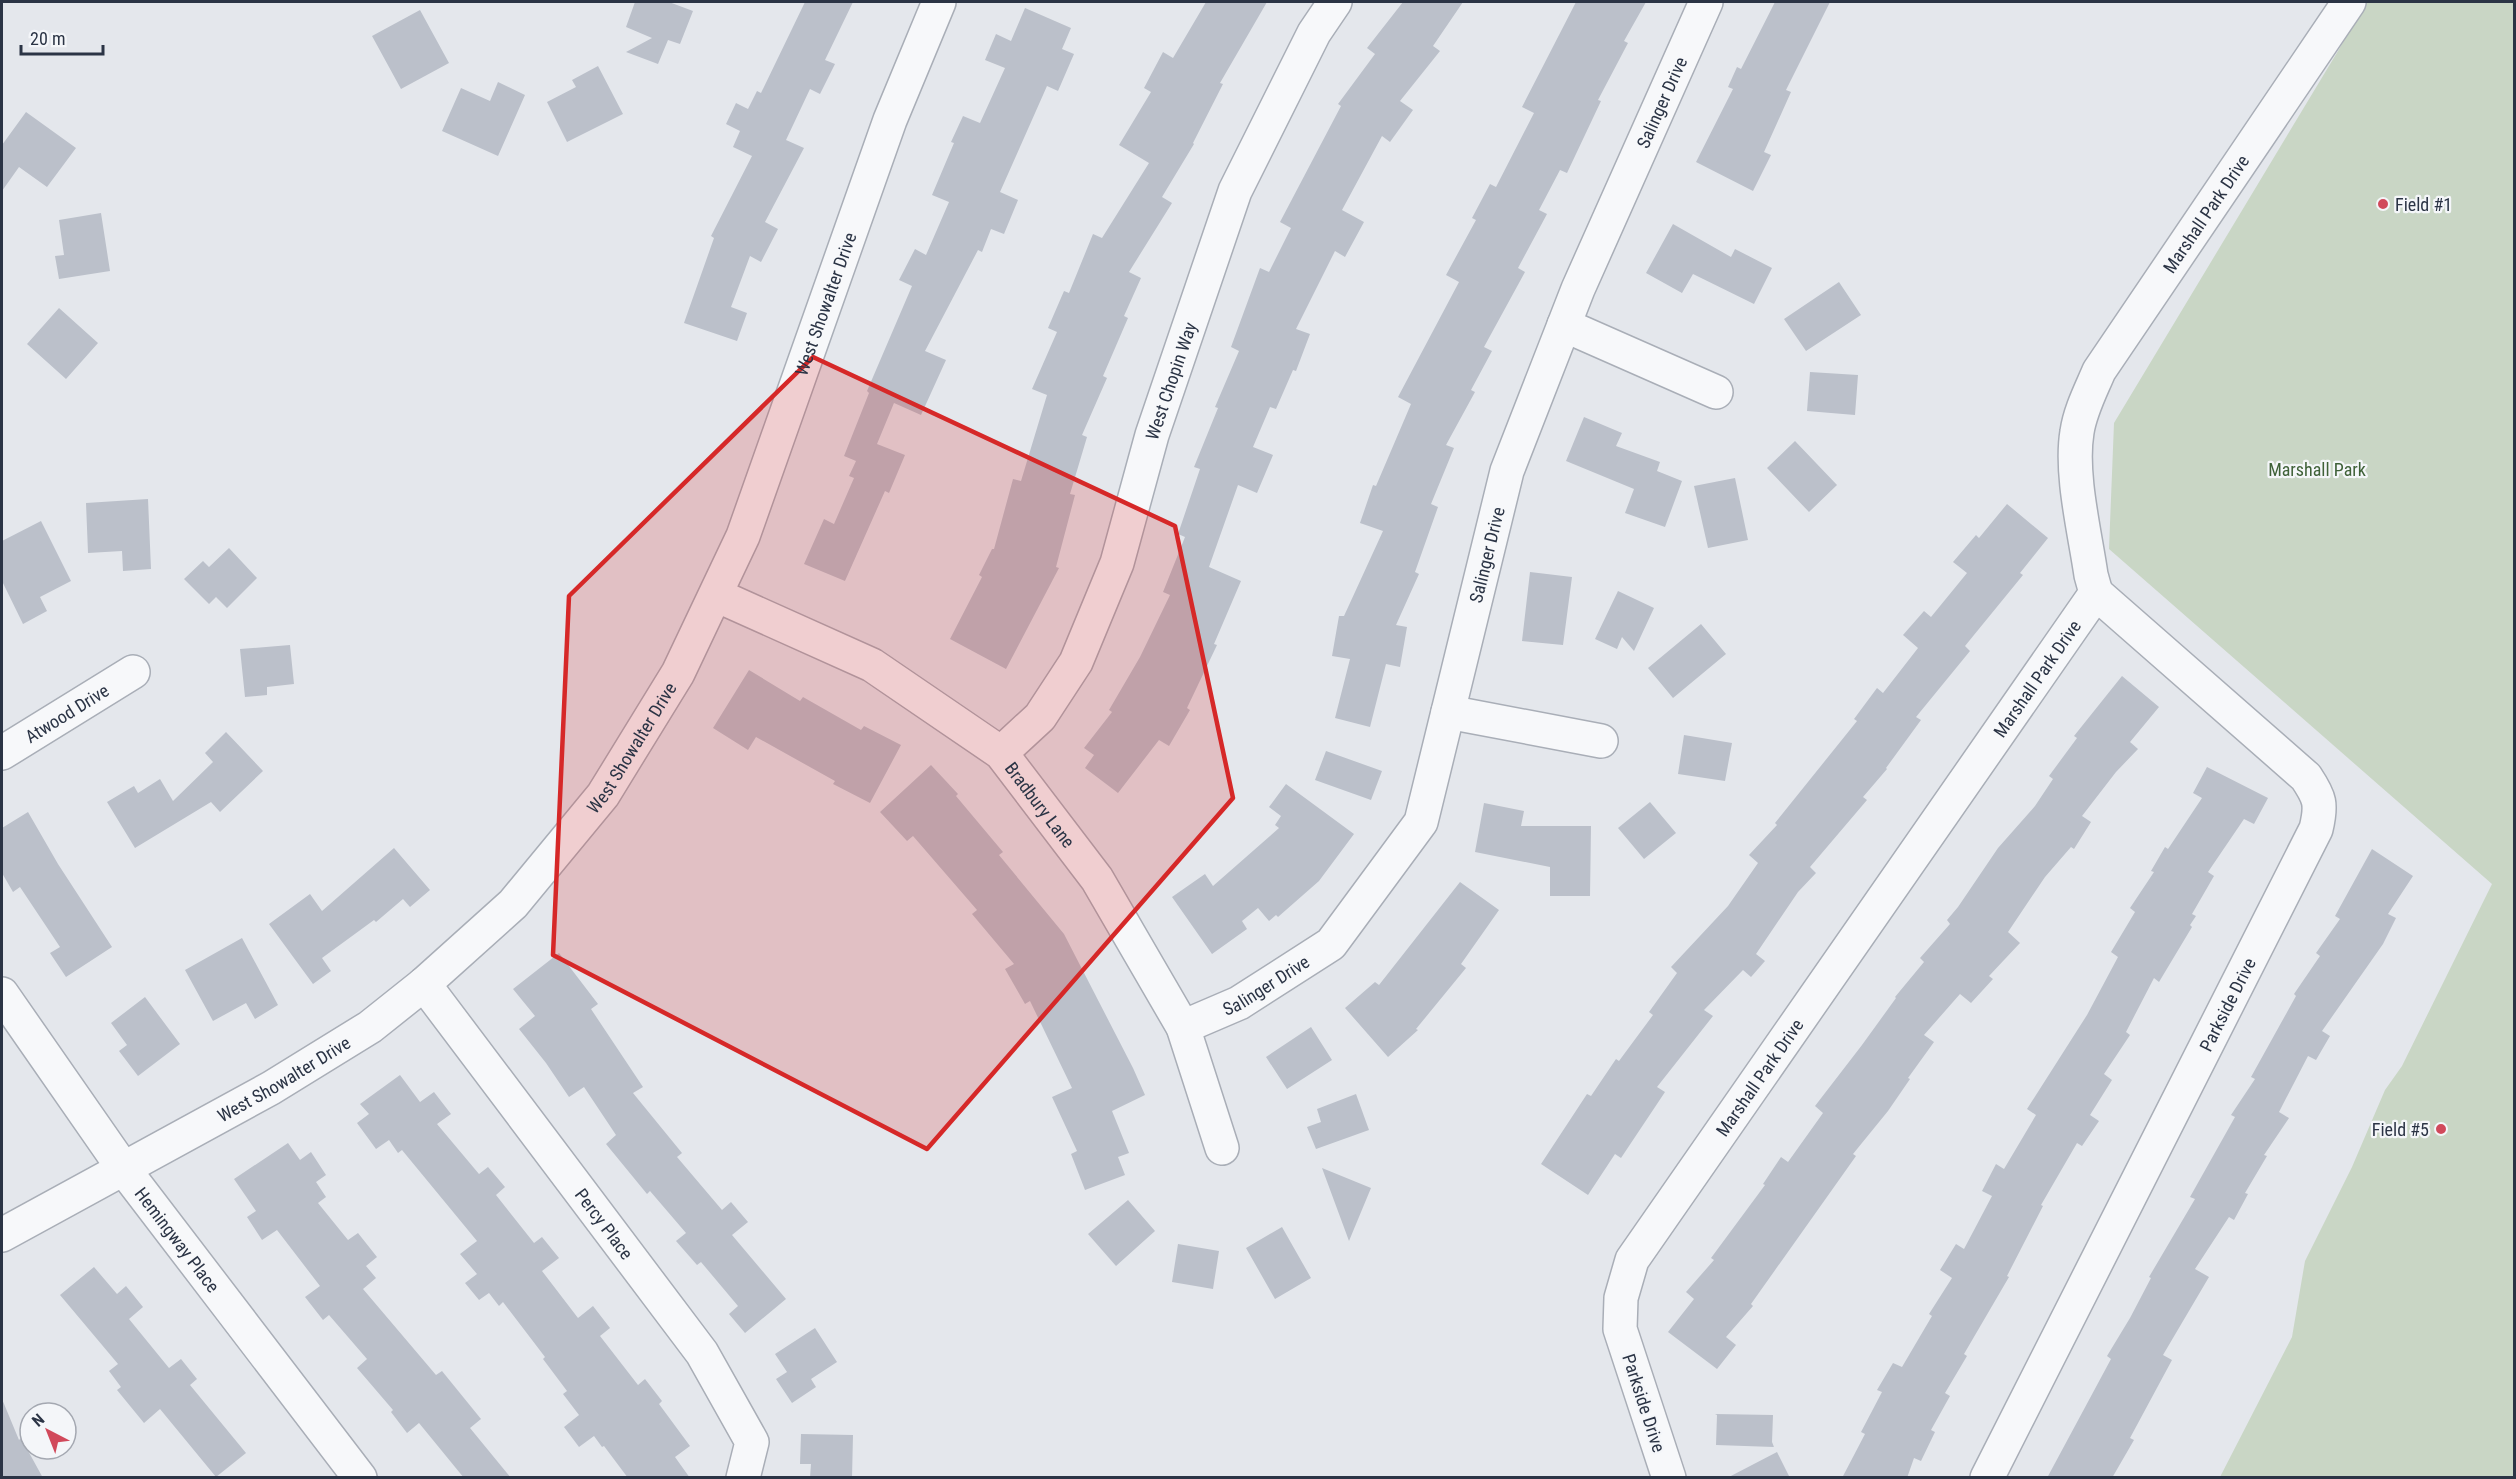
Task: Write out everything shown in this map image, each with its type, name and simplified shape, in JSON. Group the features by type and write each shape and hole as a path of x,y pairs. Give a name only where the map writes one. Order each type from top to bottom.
{"street":[{"name":"West Showalter Drive","path":"2,1235 281,1082 370,1026 424,984 513,904 603,795 678,673 743,536 890,120 939,2"},
{"name":"West Chopin Way","path":"1001,753 1040,717 1076,662 1117,563 1152,435 1235,191 1314,33 1335,2"},
{"name":"Salinger Drive","path":"1183,1027 1239,1003 1331,944 1421,822 1507,471 1578,289 1706,2"},
{"name":"Marshall Park Drive","path":"1620,1329 1621,1298 1632,1260 2096,593 2091,575 2075,459 2077,431 2099,371 2349,2"},
{"path":"1564,325 1716,392"},
{"name":"Parkside Drive","path":"1987,1478 2316,829 2321,810 2316,792 2306,777 2096,593"},
{"name":"Bradbury Lane","path":"716,595 872,665 1001,753 1097,879 1183,1027 1222,1148"},
{"name":"Atwood Drive","path":"2,753 133,672"},
{"path":"1448,712 1601,741"},
{"name":"Percy Place","path":"424,984 702,1353 752,1442 743,1478"},
{"name":"Hemingway Place","path":"2,994 123,1168 360,1478"},
{"name":"Parkside Drive","path":"1620,1329 1669,1478"}],"highlighted area":[{"path":"813,357 1175,526 1233,798 927,1149 553,955 569,596"}],"green space":[{"name":"Marshall Park","path":"2366,2 2514,2 2514,1477 2220,1477 2292,1337 2305,1261 2352,1167 2385,1090 2402,1066 2492,884 2109,549 2114,423"}],"building":[{"path":"635,2 669,2 693,11 680,44 668,40 658,64 626,52 652,38 626,27"},
{"path":"805,2 853,2 825,60 835,64 820,94 810,89 786,140 804,148 765,222 778,229 761,262 750,256 731,307 747,313 737,341 684,323 714,238 711,236 752,156 733,147 740,131 726,124 736,103 748,109 757,91 761,93"},
{"path":"1206,2 1267,2 1220,83 1223,84 1194,144 1162,197 1172,203 1129,272 1141,278 1124,316 1128,318 1103,376 1107,378 1082,435 1087,437 1070,494 1075,495 1056,567 1059,568 1006,669 950,639 982,577 979,575 994,549 1013,479 1021,481 1047,395 1032,389 1057,332 1048,328 1064,291 1069,293 1093,234 1102,238 1149,163 1119,145 1151,92 1144,88 1163,52 1173,58"},
{"path":"1403,2 1463,2 1433,46 1440,51 1400,101 1413,110 1390,142 1382,136 1342,210 1364,222 1345,257 1335,251 1296,329 1310,334 1296,371 1293,370 1276,409 1270,407 1253,447 1273,455 1257,493 1238,485 1209,567 1241,581 1214,644 1217,645 1187,708 1190,710 1169,746 1159,740 1118,793 1085,768 1094,755 1084,748 1112,712 1109,710 1140,657 1170,595 1163,592 1185,537 1178,534 1200,469 1194,467 1218,408 1215,407 1239,351 1231,347 1260,268 1269,272 1291,228 1280,222 1341,106 1338,104 1375,54 1367,48"},
{"path":"1576,2 1646,2 1624,41 1628,43 1598,100 1601,101 1567,173 1560,170 1539,210 1547,214 1518,268 1525,272 1484,347 1492,351 1471,390 1475,392 1446,445 1454,448 1431,504 1438,507 1415,572 1419,574 1396,625 1407,627 1400,667 1386,664 1370,727 1335,718 1350,659 1332,656 1339,616 1344,616 1383,531 1360,523 1373,485 1376,486 1411,404 1398,397 1459,282 1446,275 1476,220 1472,218 1490,184 1496,187 1534,113 1522,107"},
{"path":"1775,2 1830,2 1786,90 1791,92 1764,152 1771,155 1753,191 1696,162 1733,89 1728,87 1737,67 1741,69"},
{"path":"1025,8 1071,28 1062,49 1074,54 1058,91 1047,86 1000,192 1018,200 1004,234 991,229 982,252 978,250 925,351 946,360 921,415 894,403 877,444 905,455 889,493 885,491 845,581 804,564 824,519 834,524 854,478 849,476 856,461 844,456 869,393 867,391 912,286 899,280 915,249 926,255 949,202 932,195 954,143 951,142 963,116 980,123 1005,68 985,60 996,34 1011,41"},
{"path":"420,10 449,63 401,89 372,36"},
{"path":"598,66 623,114 567,142 547,102 576,87 572,80"},
{"path":"498,82 525,95 498,156 442,131 461,88 490,101"},
{"path":"26,112 76,148 47,187 19,167 2,191 2,145"},
{"path":"101,213 110,271 59,279 55,256 64,255 59,220"},
{"path":"1673,224 1731,257 1735,249 1772,268 1754,304 1693,274 1682,293 1646,273"},
{"path":"1839,282 1861,315 1806,351 1784,319"},
{"path":"59,308 98,343 66,379 27,344"},
{"path":"1810,372 1858,375 1855,415 1807,411"},
{"path":"1584,417 1622,433 1616,446 1660,462 1657,471 1682,481 1665,527 1625,513 1634,489 1566,461"},
{"path":"1795,441 1837,485 1809,512 1767,468"},
{"path":"1735,478 1748,540 1708,548 1694,486"},
{"path":"148,499 151,569 123,571 122,551 88,553 86,503"},
{"path":"2007,504 2048,538 2020,573 2023,575 1965,646 1970,651 1916,717 1921,720 1887,769 1863,797 1867,800 1810,867 1816,873 1798,892 1756,954 1765,961 1751,977 1743,970 1704,1010 1713,1016 1657,1087 1665,1092 1621,1158 1615,1154 1588,1195 1541,1164 1587,1094 1591,1096 1616,1059 1619,1061 1653,1015 1649,1012 1677,973 1671,967 1728,906 1758,863 1749,855 1777,825 1775,823 1857,721 1854,719 1877,688 1883,693 1918,648 1903,635 1924,611 1931,617 1967,573 1953,562 1976,535 1979,538"},
{"path":"41,521 71,581 40,597 47,611 23,624 2,581 2,541"},
{"path":"229,548 257,578 227,608 216,597 209,604 184,579 203,561 209,567"},
{"path":"1530,572 1572,577 1563,645 1522,641"},
{"path":"1618,591 1654,608 1634,651 1622,637 1617,649 1595,639"},
{"path":"1701,624 1726,654 1673,698 1648,668"},
{"path":"290,645 294,684 267,687 267,695 245,697 240,649"},
{"path":"749,670 800,701 803,697 861,730 864,726 901,745 870,803 833,784 835,781 756,737 748,750 713,728"},
{"path":"2122,676 2159,707 2130,742 2138,749 2116,772 2082,816 2091,822 2074,849 2071,847 2045,877 2008,932 2020,943 1989,976 1993,979 1971,1003 1960,994 1924,1035 1934,1042 1888,1111 1853,1154 1856,1156 1751,1304 1753,1306 1726,1337 1736,1345 1717,1369 1668,1332 1694,1299 1686,1292 1714,1260 1711,1258 1765,1185 1763,1184 1781,1157 1788,1162 1823,1113 1815,1106 1895,997 1924,962 1920,958 1950,924 1947,920 1998,848 2035,806 2053,779 2049,776 2077,738 2074,736"},
{"path":"226,732 263,771 220,812 211,802 135,848 107,802 134,786 138,793 160,779 173,801 213,762 205,753"},
{"path":"1684,735 1732,743 1725,781 1678,774"},
{"path":"1326,751 1382,771 1371,800 1315,780"},
{"path":"931,765 958,794 956,796 1003,852 999,855 1064,934 1133,1068 1145,1095 1112,1111 1129,1153 1118,1157 1125,1175 1085,1190 1071,1154 1077,1151 1052,1097 1072,1088 1030,1001 1025,1004 1005,969 1014,964 972,914 977,910 913,836 907,841 880,812"},
{"path":"2207,767 2268,798 2254,824 2244,819 2208,872 2214,876 2192,914 2196,916 2190,925 2192,927 2159,982 2154,978 2126,1032 2130,1035 2104,1074 2112,1080 2090,1115 2099,1121 2082,1146 2077,1143 2041,1205 2043,1206 2007,1276 2009,1277 1964,1354 1967,1356 1945,1393 1950,1396 1931,1430 1935,1432 1921,1461 1914,1458 1907,1478 1842,1478 1865,1434 1861,1432 1882,1392 1877,1390 1893,1363 1902,1367 1932,1316 1929,1314 1952,1278 1940,1270 1956,1244 1964,1249 1992,1196 1982,1191 1996,1164 2004,1169 2036,1115 2027,1109 2087,1015 2118,957 2111,952 2135,912 2130,908 2154,872 2151,871 2165,847 2168,849 2202,798 2193,793"},
{"path":"1286,784 1354,834 1319,881 1278,917 1276,915 1269,921 1258,908 1242,921 1247,929 1212,954 1172,897 1205,874 1213,886 1279,828 1275,825 1281,816 1269,807"},
{"path":"1650,802 1676,833 1644,859 1618,828"},
{"path":"1484,803 1524,811 1521,826 1591,826 1590,896 1550,896 1550,867 1475,852"},
{"path":"28,812 58,864 112,947 66,977 50,953 60,947 20,887 13,892 2,873 2,828"},
{"path":"394,848 430,890 410,907 403,899 376,922 374,920 322,958 331,971 313,984 269,924 310,894 322,911"},
{"path":"2372,849 2413,876 2388,914 2396,918 2383,944 2322,1031 2330,1036 2316,1060 2308,1056 2279,1112 2289,1118 2264,1155 2267,1156 2245,1193 2248,1194 2234,1220 2229,1217 2195,1269 2209,1277 2163,1355 2172,1360 2130,1438 2134,1440 2112,1478 2047,1478 2111,1359 2107,1356 2130,1318 2151,1278 2149,1277 2195,1199 2190,1197 2235,1117 2231,1115 2255,1079 2251,1077 2296,996 2294,994 2320,956 2316,953 2340,919 2335,916"},
{"path":"1460,882 1499,910 1461,964 1466,968 1416,1029 1418,1030 1388,1057 1345,1008 1375,982 1379,985"},
{"path":"242,938 278,1005 255,1019 246,1003 213,1021 185,970"},
{"path":"559,953 598,1004 591,1009 643,1087 633,1093 682,1153 677,1157 722,1210 731,1202 748,1222 732,1235 786,1299 745,1333 729,1314 738,1306 701,1262 697,1265 676,1241 686,1233 650,1191 647,1194 606,1144 616,1135 584,1087 569,1097 519,1029 535,1016 513,989"},
{"path":"145,997 180,1044 138,1076 119,1051 127,1045 111,1023"},
{"path":"1311,1027 1332,1060 1287,1089 1266,1057"},
{"path":"400,1075 420,1102 434,1092 451,1114 437,1124 479,1174 488,1167 505,1187 496,1195 534,1243 542,1237 559,1258 542,1271 578,1318 593,1306 610,1328 600,1336 638,1385 645,1379 662,1401 659,1404 690,1446 675,1457 690,1478 628,1478 594,1436 579,1447 564,1427 579,1415 563,1394 567,1391 543,1359 545,1357 503,1302 499,1306 489,1293 479,1300 465,1283 477,1274 460,1254 477,1241 402,1150 398,1153 389,1140 376,1149 357,1123 369,1114 360,1104"},
{"path":"1356,1094 1369,1130 1316,1149 1307,1127 1321,1122 1317,1109"},
{"path":"288,1143 300,1160 311,1152 326,1175 316,1182 326,1197 318,1203 348,1240 358,1233 377,1257 366,1266 376,1278 363,1289 436,1375 442,1371 481,1419 470,1428 511,1478 464,1478 419,1423 407,1433 391,1412 393,1410 357,1368 367,1359 329,1315 323,1320 305,1297 320,1286 277,1230 262,1240 247,1217 256,1211 234,1179"},
{"path":"1322,1168 1371,1188 1349,1241"},
{"path":"1128,1200 1155,1231 1116,1266 1088,1234"},
{"path":"1282,1227 1311,1278 1275,1299 1246,1248"},
{"path":"1178,1244 1219,1251 1213,1289 1172,1282"},
{"path":"94,1267 117,1294 126,1286 143,1307 129,1319 169,1368 181,1359 197,1379 190,1385 246,1453 216,1477 160,1409 144,1423 117,1390 121,1387 109,1371 118,1364 60,1295"},
{"path":"815,1328 837,1362 811,1379 816,1387 792,1403 776,1379 787,1372 775,1354"},
{"path":"2,1399 18,1438 18,1461 34,1461 43,1478 2,1478"},
{"path":"1715,1414 1773,1415 1772,1442 1774,1447 1716,1445 1717,1415"},
{"path":"801,1434 853,1435 852,1478 810,1478 811,1464 800,1464"},
{"path":"1777,1452 1790,1478 1727,1478"}],"place":[{"name":"Field #1","path":"2383,204"},
{"name":"Field #5","path":"2441,1129"}]}
